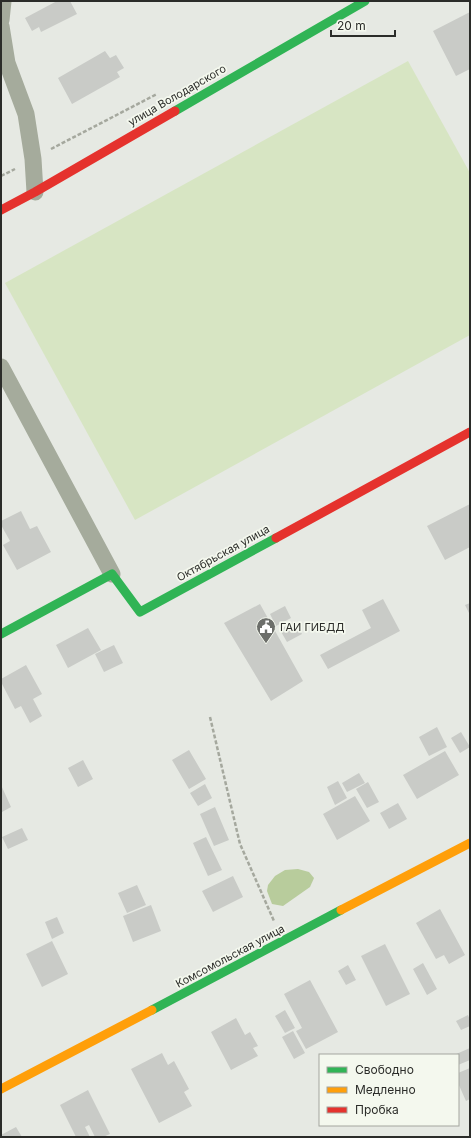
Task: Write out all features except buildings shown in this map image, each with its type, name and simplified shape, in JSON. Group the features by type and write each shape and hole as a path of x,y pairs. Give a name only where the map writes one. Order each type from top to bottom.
{"street":[{"path":"1,20 2,1"},
{"name":"улица Володарского","path":"1,210 365,1"},
{"path":"1,26 8,63 26,114 33,159 34,192"},
{"path":"1,367 112,574 1,634"},
{"name":"Октябрьская улица","path":"112,574 140,612 470,432"},
{"name":"Комсомольская улица","path":"1,1089 470,843"}],"path":[{"path":"1,176 162,91"},
{"path":"210,717 240,844 269,912 284,941"}],"shaded area":[{"path":"408,61 470,173 470,335 135,520 5,283"},
{"path":"298,869 309,872 314,878 310,887 283,906 272,904 267,891 268,885 275,876 285,870"}],"traffic: fast":[{"path":"175,111 365,1"},
{"path":"1,634 112,574 140,612 276,538"},
{"path":"152,1010 341,910"}],"traffic: slow":[{"path":"341,910 470,843"},
{"path":"1,1089 152,1010"}],"traffic: jam":[{"path":"1,210 175,111"},
{"path":"276,538 470,432"}],"place":[{"name":"ГАИ ГИБДД","path":"266,644"}]}
